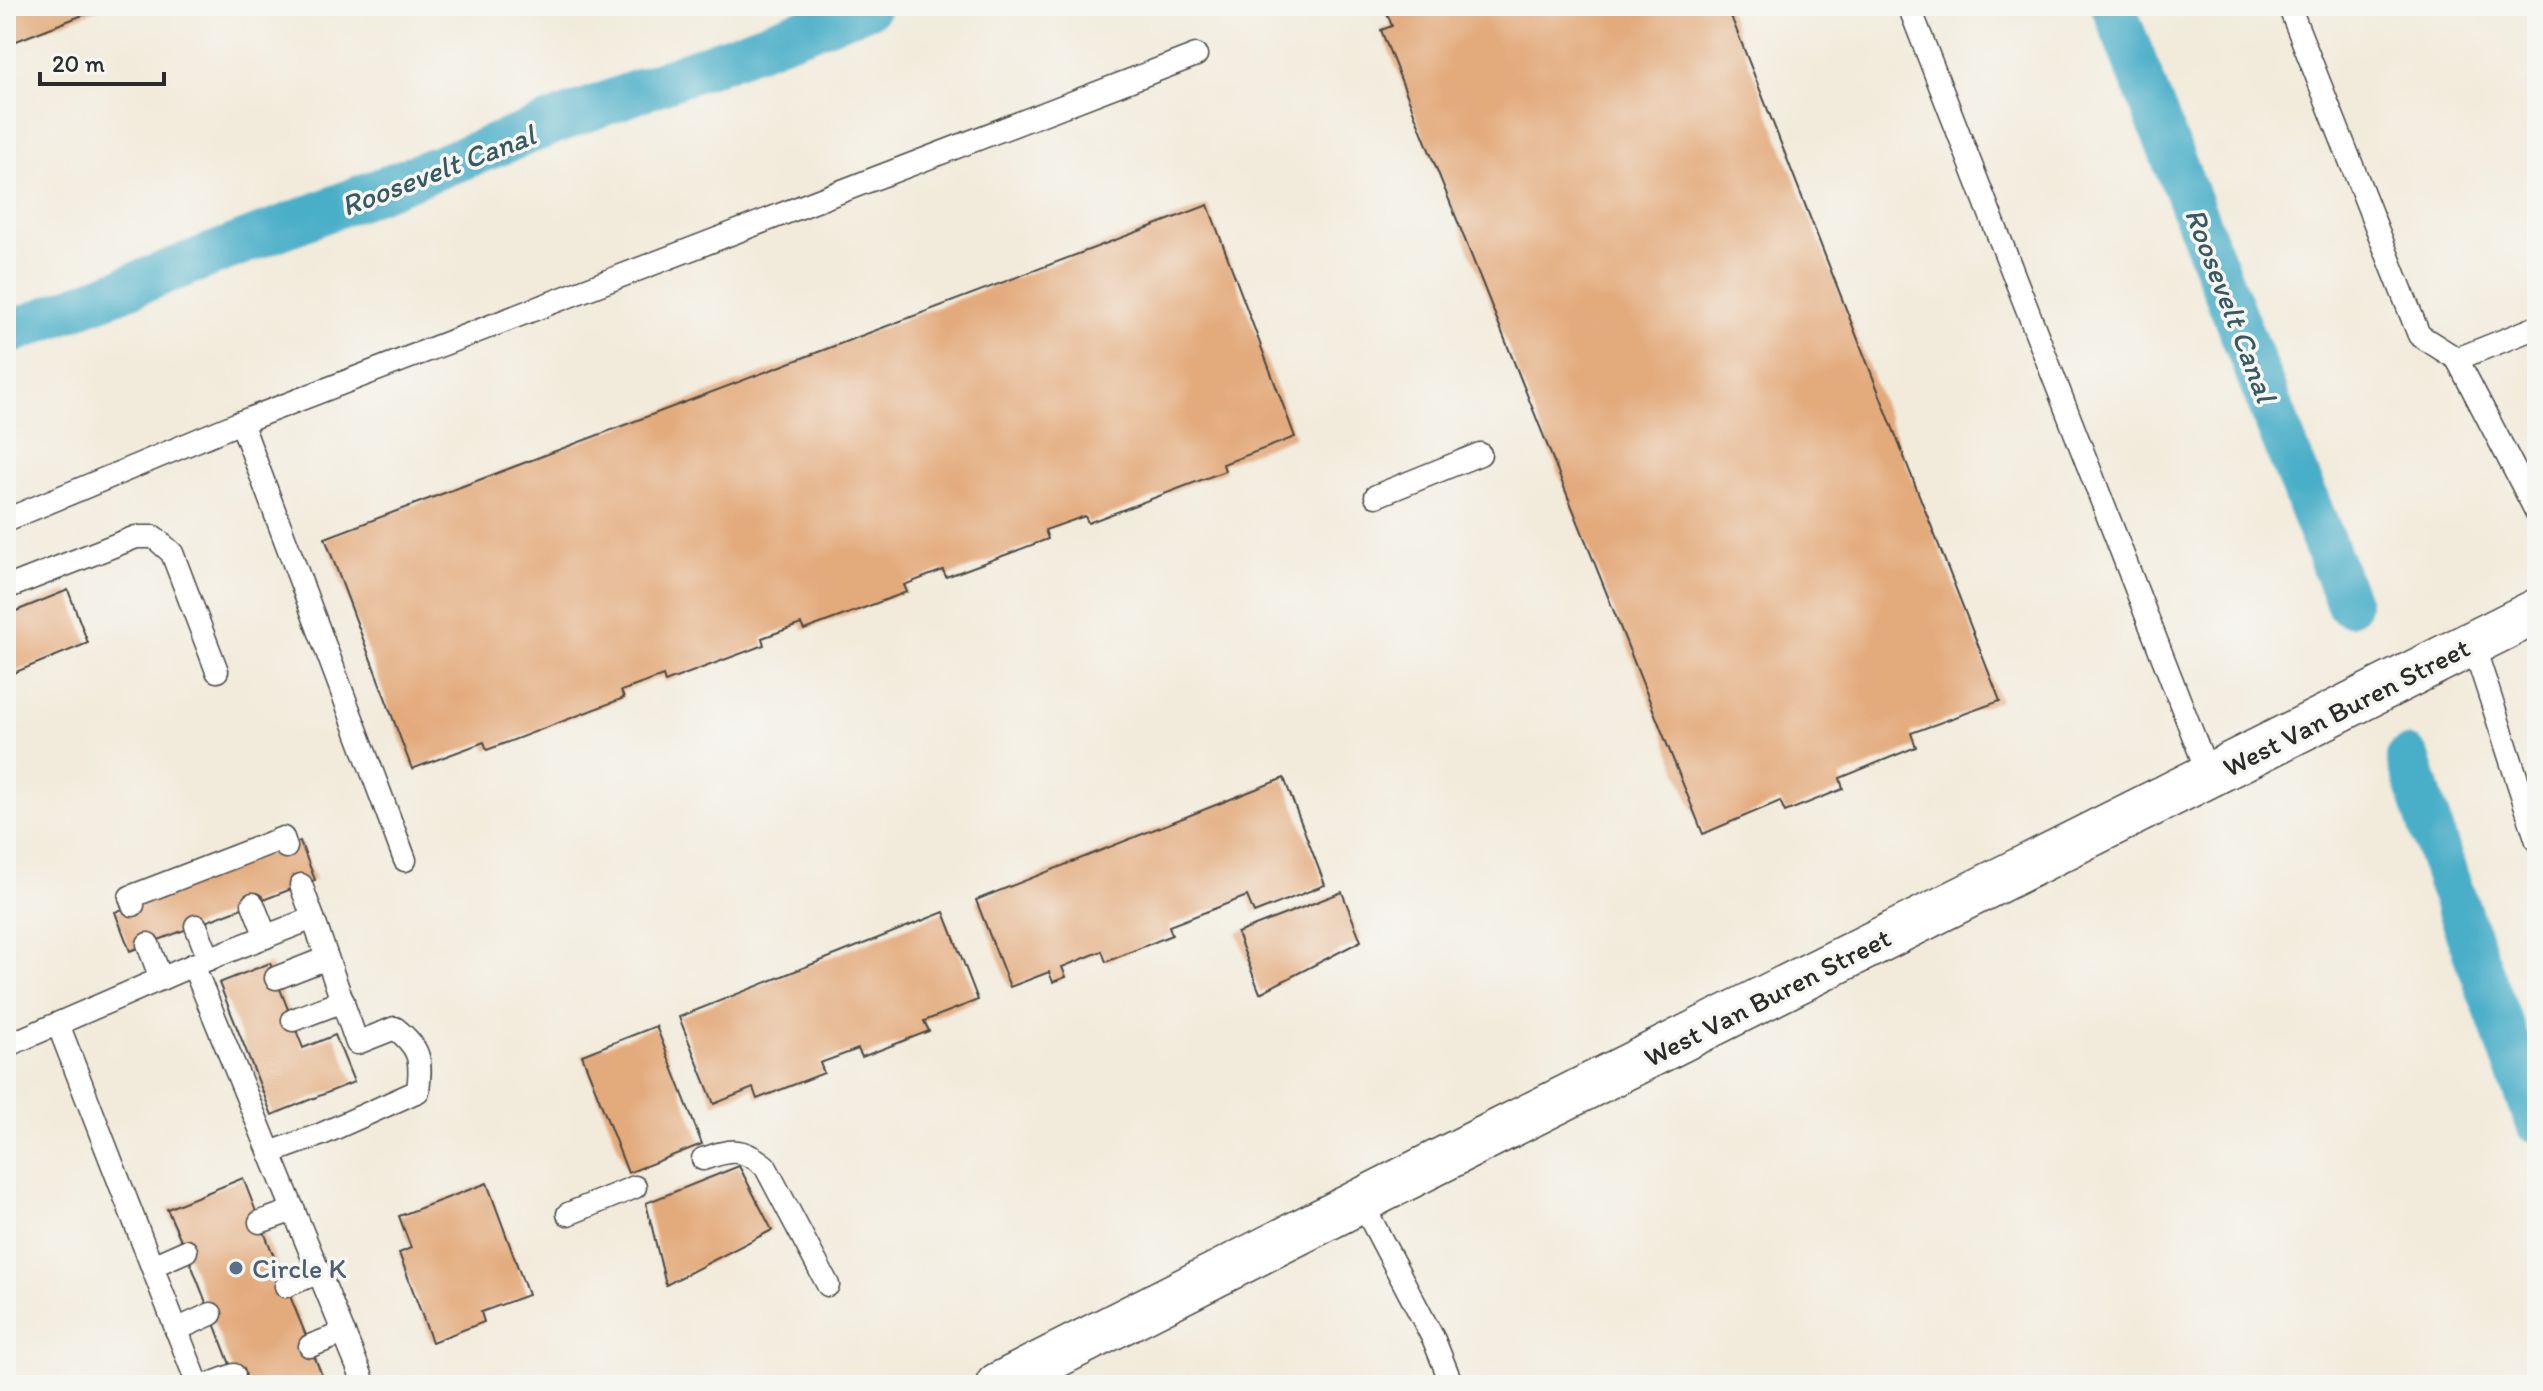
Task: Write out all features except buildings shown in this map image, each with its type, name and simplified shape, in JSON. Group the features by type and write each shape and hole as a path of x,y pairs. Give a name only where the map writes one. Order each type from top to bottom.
{"main road":[{"name":"West Van Buren Street","path":"998,1385 2537,611"}],"lane":[{"path":"1909,6 2209,776"},
{"path":"2289,6 2419,335 2457,359 2537,513"},
{"path":"6,520 241,422 1196,55"},
{"path":"2457,359 2537,327"},
{"path":"241,422 405,860"},
{"path":"1376,496 1480,454"},
{"path":"6,588 136,537 154,537 172,553 217,671"},
{"path":"2473,644 2537,841"},
{"path":"133,905 130,897 237,861 283,838 286,847"},
{"path":"270,1153 322,1134 418,1091 421,1065 412,1042 395,1028 357,1043 301,885"},
{"path":"253,904 266,937"},
{"path":"6,1046 201,962 313,918"},
{"path":"196,926 201,962 233,1043 270,1153 365,1385"},
{"path":"148,944 161,979"},
{"path":"276,978 327,958"},
{"path":"293,1020 343,1001"},
{"path":"58,1024 198,1385"},
{"path":"703,1159 730,1150 751,1154 765,1166 828,1285"},
{"path":"568,1214 635,1187"},
{"path":"1361,1201 1434,1340 1452,1385"},
{"path":"260,1222 294,1210"},
{"path":"152,1266 186,1251"},
{"path":"286,1286 319,1272"},
{"path":"176,1330 211,1314"},
{"path":"310,1346 344,1333"},
{"path":"207,1385 234,1375"}],"waterway":[{"name":"Roosevelt Canal","path":"6,334 574,115 869,6"},
{"name":"Roosevelt Canal","path":"2113,6 2348,604"},
{"name":"Roosevelt Canal","path":"2408,758 2447,878 2537,1122"}],"place":[{"name":"Circle K","path":"236,1268"}]}
